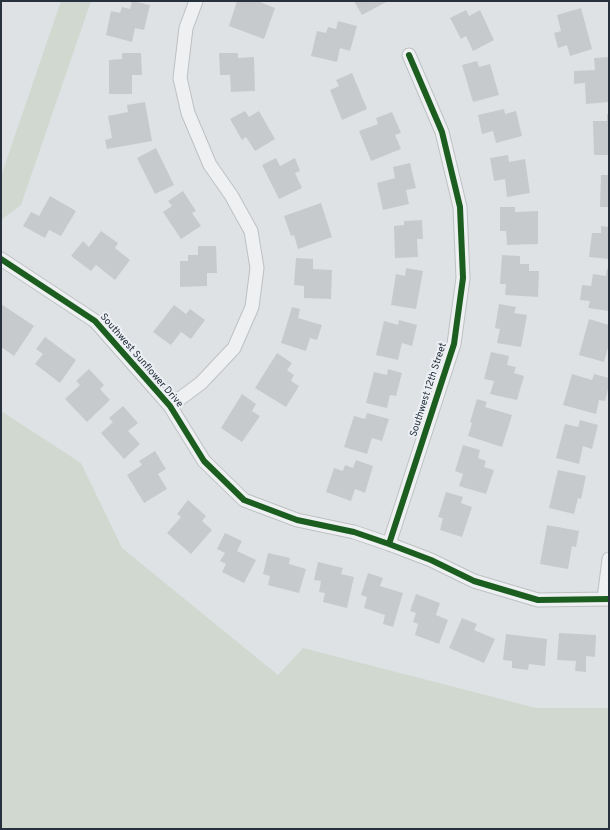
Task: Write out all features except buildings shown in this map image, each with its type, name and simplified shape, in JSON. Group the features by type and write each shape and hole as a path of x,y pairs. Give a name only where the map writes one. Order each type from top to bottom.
{"street":[{"path":"170,406 201,383 234,348 252,307 257,268 251,232 231,195 210,165 188,113 180,78 186,28 196,1"},
{"name":"Southwest 12th Street","path":"389,544 454,344 462,278 460,207 442,132 409,55"},
{"name":"Southwest Sunflower Drive","path":"1,259 95,321 170,406 204,461 244,500 297,520 354,532 431,560 474,581 538,600 607,599"},
{"path":"607,599 609,560"}],"shaded area":[{"path":"61,1 91,1 21,205 1,220 1,176"},
{"path":"1,411 81,463 122,548 278,675 303,648 536,708 609,708 609,829 1,829"}],"cycle path":[{"path":"389,544 454,344 463,278 460,207 442,132 409,55"},
{"path":"1,259 95,321 170,406 204,461 244,500 297,520 354,532 431,560 474,581 538,600 609,599"}]}
